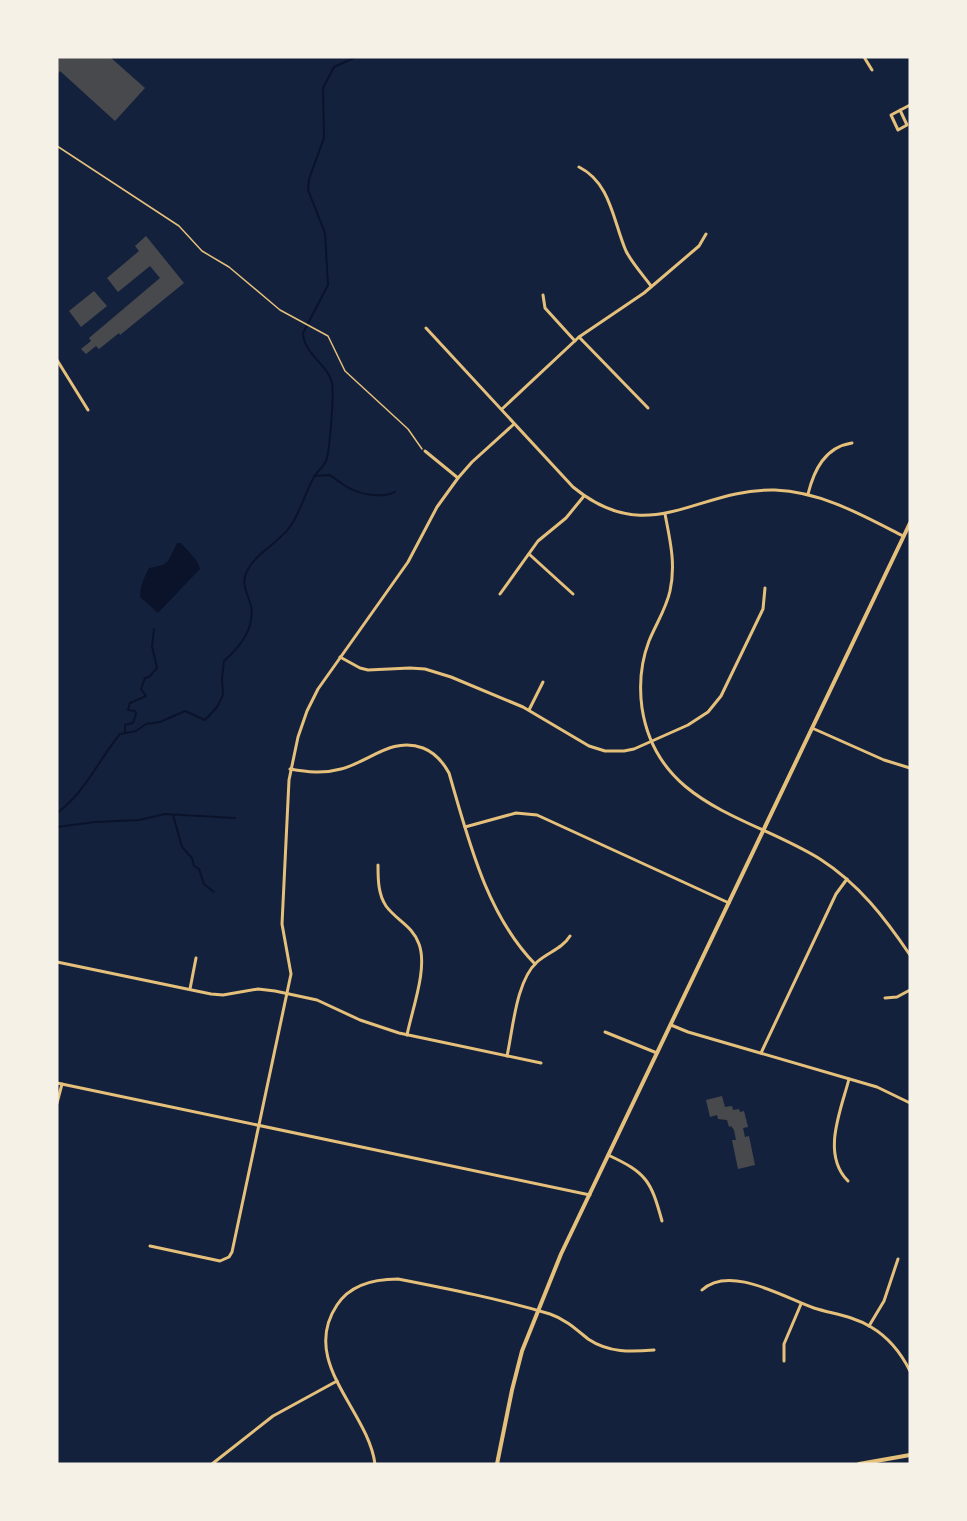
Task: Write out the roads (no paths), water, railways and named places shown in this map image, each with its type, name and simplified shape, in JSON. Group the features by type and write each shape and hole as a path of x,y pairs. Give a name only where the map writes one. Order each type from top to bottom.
{"street":[{"path":"864,57 872,70"},
{"path":"900,110 907,125 898,130 891,115 900,110 910,105"},
{"path":"579,166 594,177 603,190 628,254 651,286"},
{"path":"501,409 579,337 651,286 699,246 706,234"},
{"path":"543,295 545,308 575,341"},
{"path":"426,328 573,487 595,503 619,512 645,516 665,514 752,491 776,490 808,494 833,502 903,536"},
{"path":"579,337 648,408"},
{"path":"57,360 88,410"},
{"path":"150,1246 220,1261 229,1257 232,1252 291,966 282,924 290,769 295,745 307,711 318,689 408,561 438,507 472,462 514,424"},
{"path":"808,494 812,477 820,462 834,449 852,443"},
{"path":"425,451 458,478"},
{"path":"500,594 538,541 575,509 584,496"},
{"path":"665,514 672,549 672,575 666,604 645,653 640,682 645,723 658,754 672,774 693,794 716,808 820,860 847,879 875,906 910,955"},
{"path":"497,1464 520,1359 561,1254 910,523"},
{"path":"529,554 573,594"},
{"path":"340,657 368,670 410,668 438,672 529,710 589,746 605,751 624,751 699,719 715,704 763,609 765,588"},
{"path":"529,710 543,682"},
{"path":"812,728 884,760 910,768"},
{"path":"290,769 316,773 334,771 352,766 389,747 406,744 415,745 433,753 446,766 486,885 513,938 535,963"},
{"path":"465,826 516,813 537,815 729,903"},
{"path":"378,865 379,886 383,901 391,912 412,930 422,954 407,1035"},
{"path":"761,1053 836,894 847,879"},
{"path":"507,1056 525,977 535,963 561,947 570,936"},
{"path":"190,989 196,958"},
{"path":"57,962 224,995 258,990 287,993 317,1000 377,1027 541,1063"},
{"path":"885,998 897,997 910,990"},
{"path":"671,1025 884,1090 910,1103"},
{"path":"606,1032 657,1053"},
{"path":"848,1181 839,1170 835,1140 849,1079"},
{"path":"57,1083 590,1195"},
{"path":"57,1103 62,1084"},
{"path":"608,1155 632,1166 646,1179 655,1197 662,1221"},
{"path":"869,1326 884,1301 898,1259"},
{"path":"375,1464 371,1445 327,1358 327,1328 331,1317 339,1301 363,1284 398,1279 515,1304 568,1322 590,1340 609,1349 630,1352 654,1350"},
{"path":"702,1290 717,1282 744,1282 763,1286 801,1303 846,1316 869,1326 891,1344 910,1371"},
{"path":"784,1361 784,1344 801,1303"},
{"path":"212,1464 273,1416 337,1381"},
{"path":"859,1464 887,1462 910,1455"}],"water":[{"path":"177,543 181,543 192,555 200,569 158,613 140,597 144,578 149,568 163,565 168,561"}],"waterway":[{"path":"57,813 84,786 120,734 136,731 146,724 160,722 185,711 205,720 217,707 223,695 224,661 241,643 251,622 251,606 244,584 247,571 256,559 289,528 314,477 326,461 331,422 332,383 326,370 307,347 303,333 328,285 325,233 308,190 309,179 324,138 323,88 334,67 356,57"},
{"path":"314,476 329,475 353,490 368,494 382,495 395,492"},
{"path":"125,732 125,725 133,723 136,714 135,711 128,710 130,703 146,696 141,689 145,678 157,668 152,646 154,629"},
{"path":"57,827 139,820 165,814 235,818"},
{"path":"173,815 182,847 192,858 194,866 199,869 204,884 214,892"}]}
